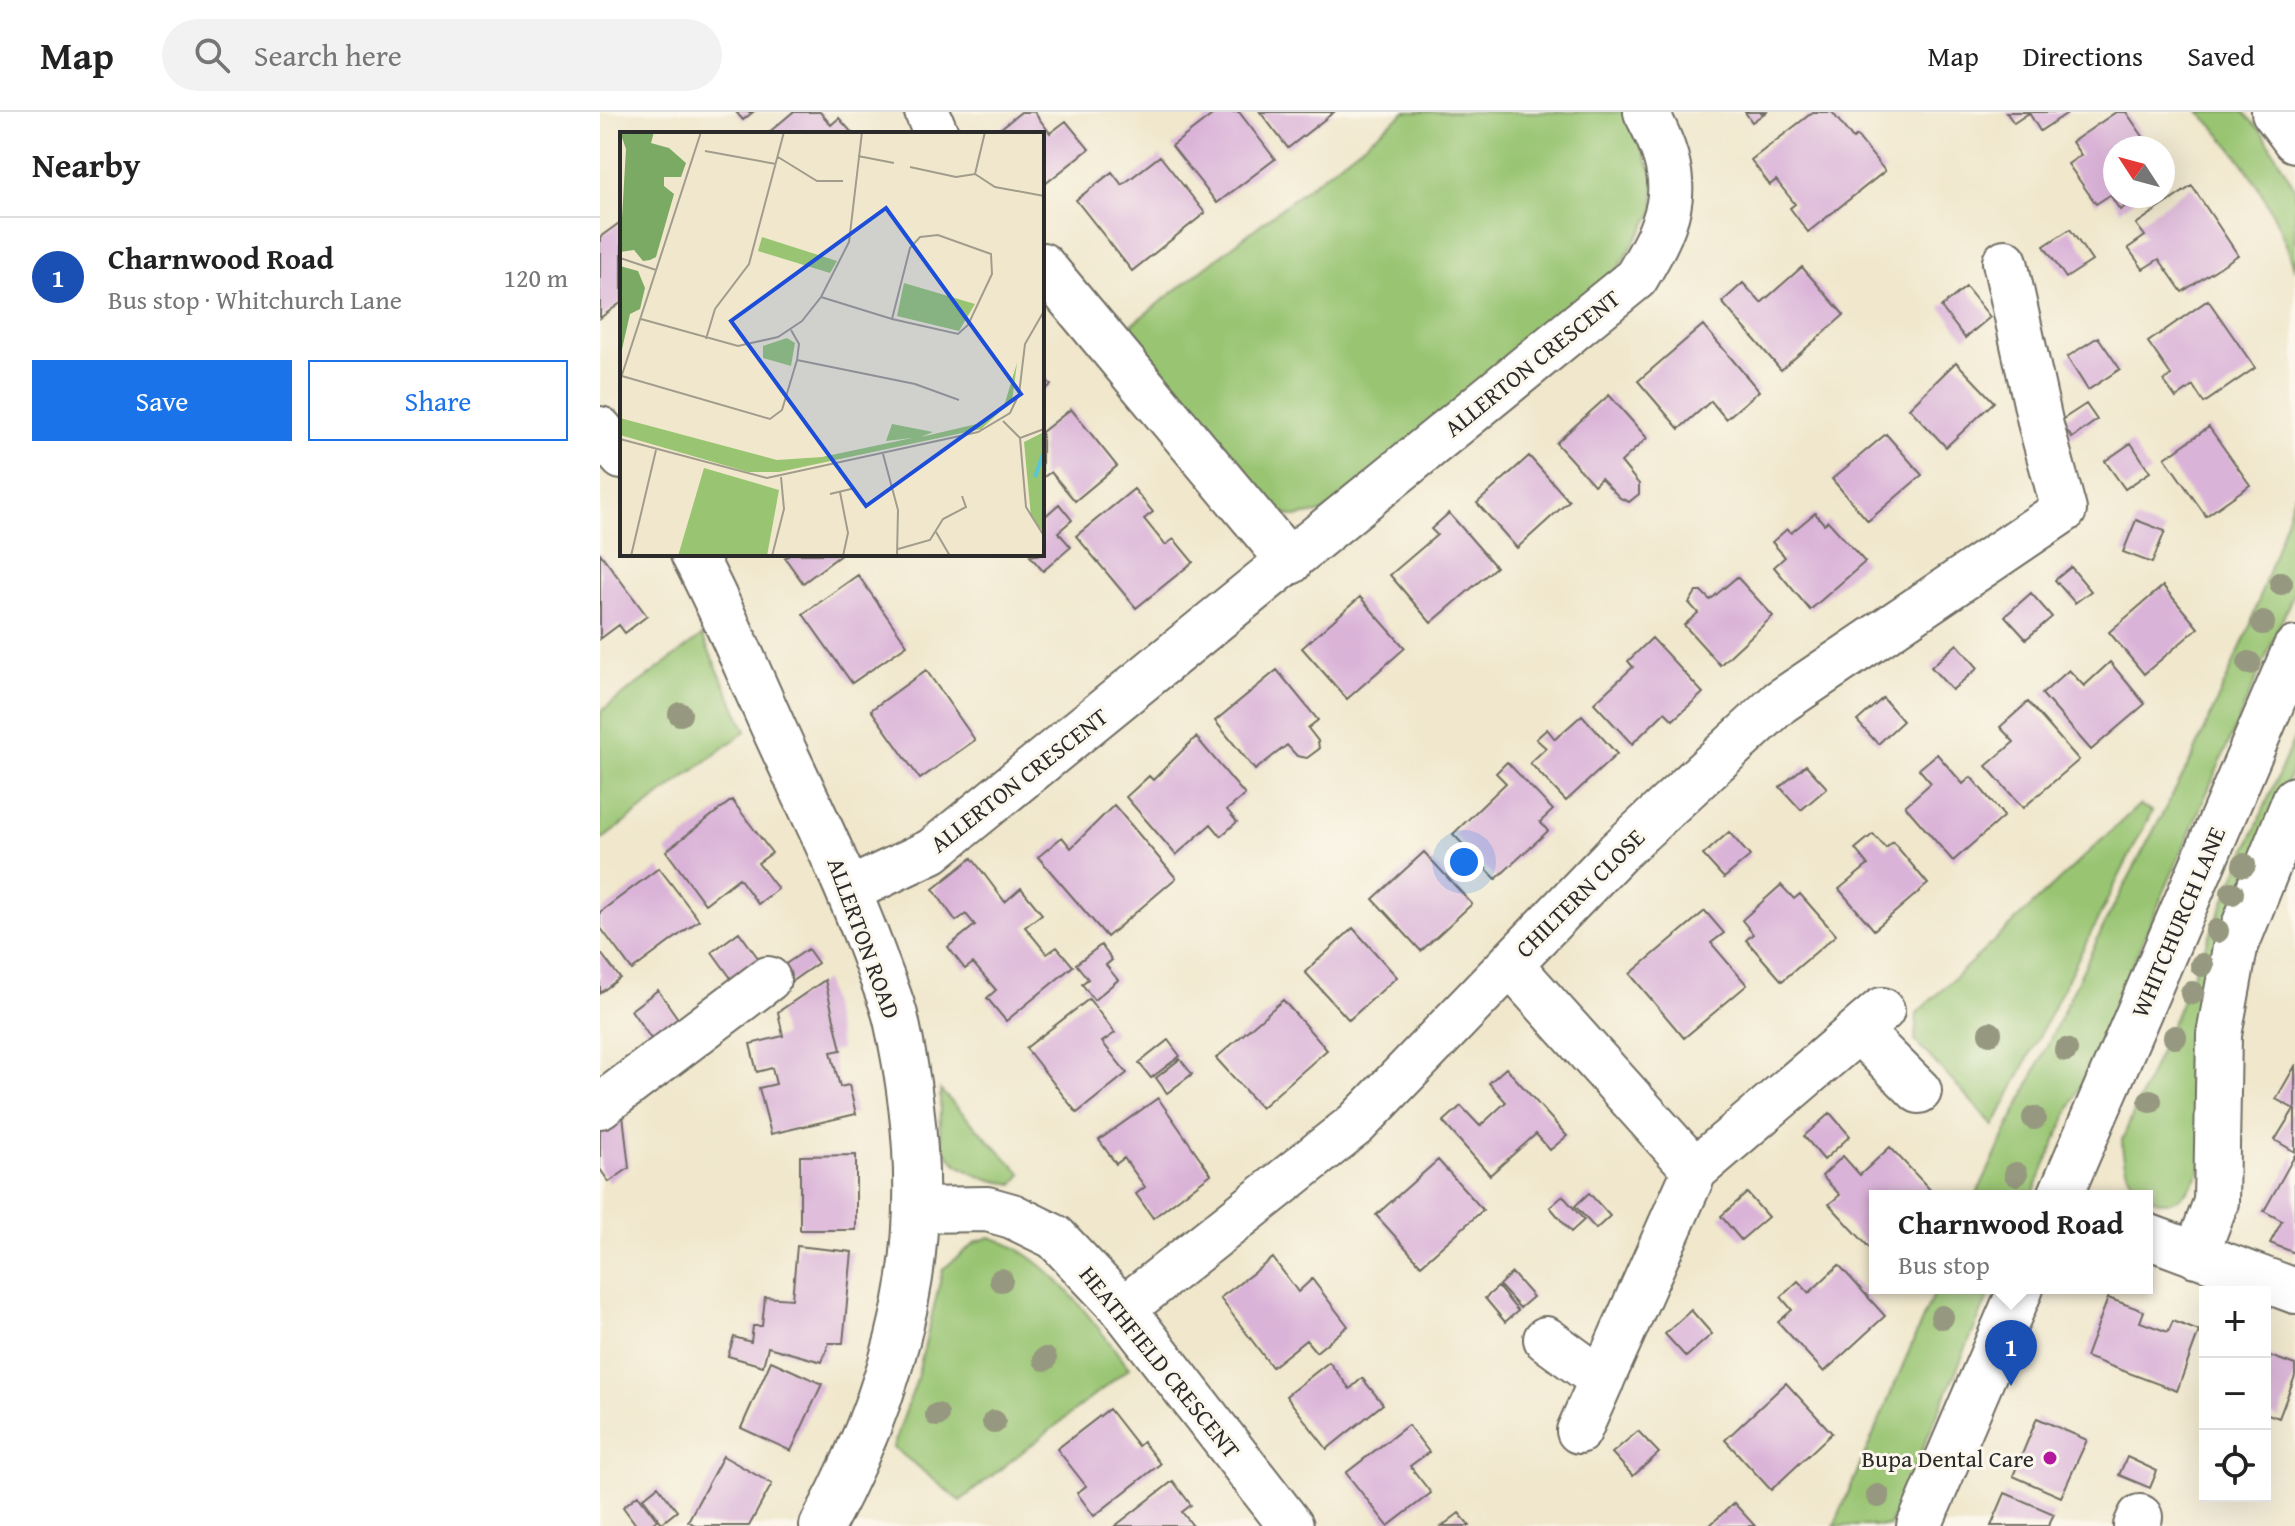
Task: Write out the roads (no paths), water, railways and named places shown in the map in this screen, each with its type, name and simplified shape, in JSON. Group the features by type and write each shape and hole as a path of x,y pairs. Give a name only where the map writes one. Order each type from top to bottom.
{"street":[{"path":"927,112 935,132"},
{"name":"ALLERTON CRESCENT","path":"850,890 932,851 1636,278 1664,231 1672,186 1657,133 1646,112"},
{"path":"2274,112 2295,140"},
{"name":"CHILTERN CLOSE","path":"1123,1309 1356,1124 1617,853 1780,702 2064,510 2041,426 2005,262"},
{"path":"1044,267 1290,562"},
{"path":"600,429 620,454"},
{"name":"ALLERTON ROAD","path":"694,556 724,613 850,890 895,1017 911,1107 918,1210 905,1319 861,1451 822,1526"},
{"name":"WHITCHURCH LANE","path":"2063,1190 2295,649"},
{"path":"2196,1255 2216,1202 2219,1035 2235,948 2295,799"},
{"path":"1510,964 1695,1170"},
{"path":"600,1106 768,979"},
{"path":"1579,1431 1695,1170 1871,1021 1919,1091"},
{"name":"HEATHFIELD CRESCENT","path":"918,1210 987,1209 1035,1226 1055,1237 1123,1309 1291,1526"},
{"path":"2153,1238 2295,1291"},
{"path":"1919,1526 2018,1294"},
{"path":"1546,1339 1602,1380"}],"place":[{"name":"Charnwood Road","path":"2011,1386"},
{"name":"Bupa Dental Care","path":"2050,1458"}]}
